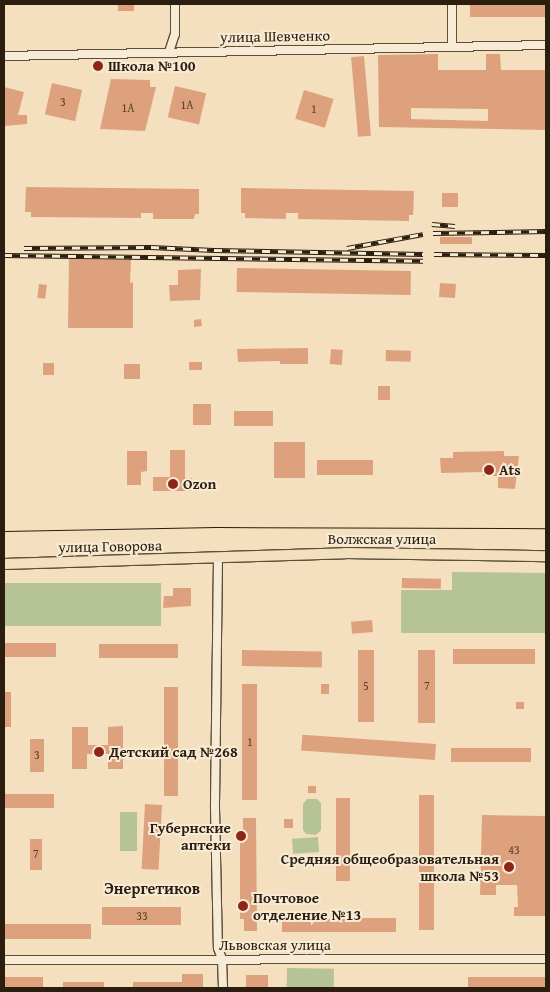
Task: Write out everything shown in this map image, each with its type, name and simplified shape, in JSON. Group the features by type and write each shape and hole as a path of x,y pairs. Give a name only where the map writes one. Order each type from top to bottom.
{"main road":[{"name":"Волжская улица","path":"218,558 345,553 546,556"},
{"name":"улица Говорова","path":"4,564 218,558"}],"street":[{"path":"169,52 175,34 175,4"},
{"path":"452,4 452,46"},
{"name":"улица Шевченко","path":"4,56 546,45"},
{"path":"218,558 215,808 218,948 222,959 223,988"},
{"name":"Львовская улица","path":"4,960 546,959"}],"green space":[{"path":"452,572 546,573 546,633 401,633 401,590 452,590"},
{"path":"4,583 161,583 161,626 4,626"},
{"path":"307,799 317,799 321,803 321,830 316,835 306,834 303,830 303,804"},
{"path":"120,812 137,812 137,851 120,851"},
{"path":"318,837 319,852 293,854 292,839"},
{"path":"287,968 334,969 334,988 287,988"}],"building":[{"path":"118,4 134,4 134,11 118,11"},
{"path":"470,4 546,4 546,17 470,17"},
{"path":"438,54 438,70 486,70 486,54 500,54 501,70 546,70 546,130 379,127 378,55","holes":["411,108 488,109 488,121 411,119"]},
{"path":"364,56 371,136 358,137 351,57"},
{"path":"111,79 150,80 150,87 156,87 145,131 100,129"},
{"path":"52,83 82,90 75,121 45,114"},
{"path":"175,86 206,93 199,124 168,117"},
{"path":"4,87 24,92 18,115 27,115 27,124 4,126"},
{"path":"304,90 334,99 325,128 295,119"},
{"path":"26,187 199,189 199,214 195,214 194,219 153,219 153,213 141,213 141,218 31,217 31,212 25,212"},
{"path":"241,188 414,191 413,215 409,215 409,221 298,219 298,213 286,213 286,219 245,218 245,213 241,213"},
{"path":"442,193 458,193 458,207 442,207"},
{"path":"440,237 472,237 472,244 440,244"},
{"path":"69,259 131,260 130,283 133,282 133,328 68,328"},
{"path":"237,268 411,271 411,295 237,292"},
{"path":"201,269 200,300 170,301 169,285 178,285 178,270"},
{"path":"440,283 456,284 455,298 439,297"},
{"path":"39,284 47,285 45,299 37,298"},
{"path":"201,319 202,326 194,327 194,320"},
{"path":"308,348 308,364 280,364 280,361 238,362 237,349"},
{"path":"331,349 343,350 342,365 330,364"},
{"path":"386,350 411,351 411,362 386,361"},
{"path":"189,362 202,362 202,370 189,370"},
{"path":"43,363 54,363 54,375 43,375"},
{"path":"124,364 140,364 140,379 124,379"},
{"path":"378,386 390,386 390,400 378,400"},
{"path":"193,404 211,404 211,425 193,425"},
{"path":"234,411 273,411 273,426 234,426"},
{"path":"274,442 305,442 305,478 274,478"},
{"path":"170,450 185,450 185,478 192,478 191,491 153,491 153,477 170,477"},
{"path":"127,451 147,451 147,471 141,472 141,485 127,485"},
{"path":"504,451 504,456 519,456 515,489 498,488 498,476 483,476 483,472 441,473 440,458 453,458 453,452"},
{"path":"317,460 373,460 373,475 317,475"},
{"path":"402,578 441,579 441,589 402,588"},
{"path":"173,588 191,588 191,606 163,608 164,596 173,596"},
{"path":"372,620 373,632 352,634 351,622"},
{"path":"4,643 56,643 56,657 4,657"},
{"path":"99,644 178,644 178,658 99,658"},
{"path":"453,649 535,649 535,664 453,664"},
{"path":"242,650 322,651 322,667 242,666"},
{"path":"358,650 374,650 374,722 358,722"},
{"path":"418,650 435,650 435,723 418,723"},
{"path":"242,684 257,684 257,800 242,800"},
{"path":"321,684 329,684 329,694 321,694"},
{"path":"164,687 178,687 178,796 164,796"},
{"path":"4,692 11,692 11,727 4,727"},
{"path":"516,702 524,702 524,709 516,709"},
{"path":"123,726 123,769 108,769 108,754 87,754 87,769 72,769 72,727 88,727 88,745 108,745 108,727"},
{"path":"302,735 436,744 435,760 301,751"},
{"path":"30,739 44,739 44,772 30,772"},
{"path":"451,748 531,748 531,762 451,762"},
{"path":"308,786 316,786 316,793 308,793"},
{"path":"4,794 54,794 54,808 4,808"},
{"path":"419,795 434,795 434,930 419,930"},
{"path":"336,798 350,798 350,881 336,881"},
{"path":"145,804 162,805 159,870 142,869"},
{"path":"482,815 546,816 546,916 514,916 514,907 518,907 517,885 496,885 496,895 480,895"},
{"path":"243,818 256,818 257,931 244,931 244,919 240,919 240,834 243,834"},
{"path":"284,819 293,819 293,828 284,828"},
{"path":"30,839 42,839 42,870 30,870"},
{"path":"102,907 181,907 181,925 102,925"},
{"path":"282,918 396,918 396,932 282,932"},
{"path":"4,924 91,924 91,939 4,939"},
{"path":"182,974 203,974 203,988 133,988 133,982 182,982"},
{"path":"246,975 268,975 268,988 246,988"},
{"path":"4,977 43,977 43,988 4,988"},
{"path":"468,977 546,977 546,988 468,988"},
{"path":"63,982 104,982 104,988 63,988"}],"tram line":[{"path":"4,531 216,527 546,528"}],"railway":[{"path":"432,224 455,226"},
{"path":"433,233 546,231"},
{"path":"347,248 423,234"},
{"path":"24,248 151,247 423,254"},
{"path":"434,254 546,255"},
{"path":"4,255 423,261"}],"place":[{"name":"Школа №100","path":"98,66"},
{"name":"Ats","path":"489,470"},
{"name":"Ozon","path":"173,484"},
{"name":"Детский сад №268","path":"99,752"},
{"name":"Губернские аптеки","path":"241,836"},
{"name":"Средняя общеобразовательная школа №53","path":"509,867"},
{"name":"Почтовое отделение №13","path":"243,906"}],"district":[{"name":"Энергетиков","path":"152,888"}]}
